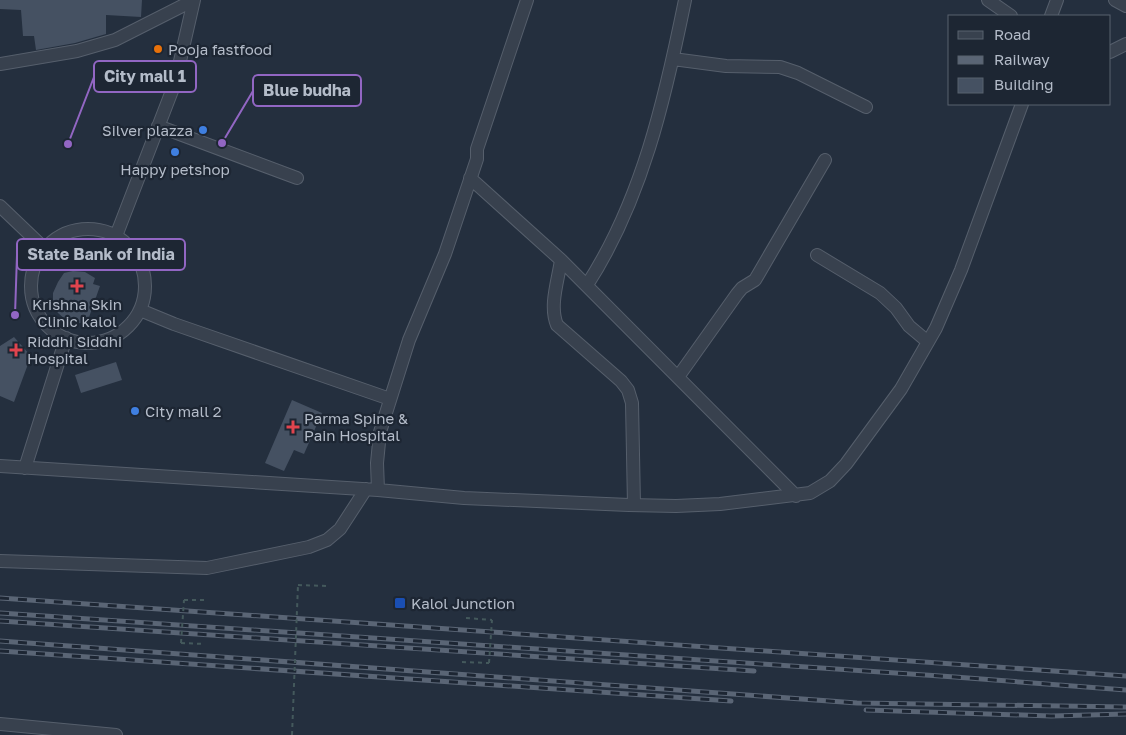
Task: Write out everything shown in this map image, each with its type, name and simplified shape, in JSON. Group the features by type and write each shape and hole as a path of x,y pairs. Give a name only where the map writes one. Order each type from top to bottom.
{"street":[{"path":"0,64 77,50 115,40 194,0"},
{"path":"116,236 175,83 194,0"},
{"path":"0,561 104,563 207,568 309,547 327,540 340,529 372,489 380,432 390,399 409,340 445,254 477,159 477,148 527,0"},
{"path":"477,159 484,151 535,0"},
{"path":"586,285 602,260 635,188 661,111 685,0"},
{"path":"988,0 1010,15"},
{"path":"1051,15 1056,0"},
{"path":"1115,0 1126,6"},
{"path":"1111,52 1126,44"},
{"path":"673,58 726,66 780,67 798,73 866,107"},
{"path":"0,466 372,489 464,498 634,505 720,504 810,493 839,473 901,389 936,328 961,270 1022,105"},
{"path":"1018,116 1029,105"},
{"path":"158,126 297,178"},
{"path":"678,377 733,299 742,288 755,280 825,160"},
{"path":"470,178 561,260 796,496"},
{"path":"0,206 45,249"},
{"path":"78,230 97,230 116,236 131,249 142,266 145,288 140,310 129,326 113,338 94,343 75,342 57,334 43,321 34,304 31,285 35,266 45,249 60,236 78,230"},
{"path":"817,255 880,293 896,308 909,326 928,342"},
{"path":"561,260 553,308 557,326 621,381 628,390 632,403 634,505"},
{"path":"140,310 174,324 390,399"},
{"path":"25,468 66,338"},
{"path":"0,724 116,735"}],"path":[{"path":"292,735 298,585 326,586"},
{"path":"204,644 181,643 184,600 207,600"},
{"path":"462,662 489,663 492,620 466,618"}],"building":[{"path":"0,0 142,0 141,17 106,15 106,34 75,43 36,50 34,36 23,36 21,10 0,9"},
{"path":"73,271 85,272 95,278 93,284 100,286 88,320 80,323 66,320 53,305 53,293 58,282 64,273"},
{"path":"14,337 31,356 14,402 0,396 0,346"},
{"path":"116,362 122,380 81,393 75,375"},
{"path":"292,400 322,413 304,454 294,450 284,471 265,463"}],"railway":[{"path":"0,598 1126,676"},
{"path":"0,613 1126,690"},
{"path":"0,621 754,671"},
{"path":"0,641 857,703 1126,707"},
{"path":"0,651 731,701"},
{"path":"866,710 1051,716 1126,714"}],"place":[{"name":"Pooja fastfood","path":"158,49"},
{"name":"Silver plazza","path":"203,130"},
{"name":"Blue budha","path":"222,143"},
{"name":"City mall 1","path":"68,144"},
{"name":"Happy petshop","path":"175,152"},
{"name":"Krishna Skin Clinic kalol","path":"77,286"},
{"name":"State Bank of India","path":"15,315"},
{"name":"Riddhi Siddhi Hospital","path":"16,350"},
{"name":"City mall 2","path":"135,411"},
{"name":"Parma Spine & Pain Hospital","path":"293,427"},
{"name":"Kalol Junction","path":"400,603"}]}
